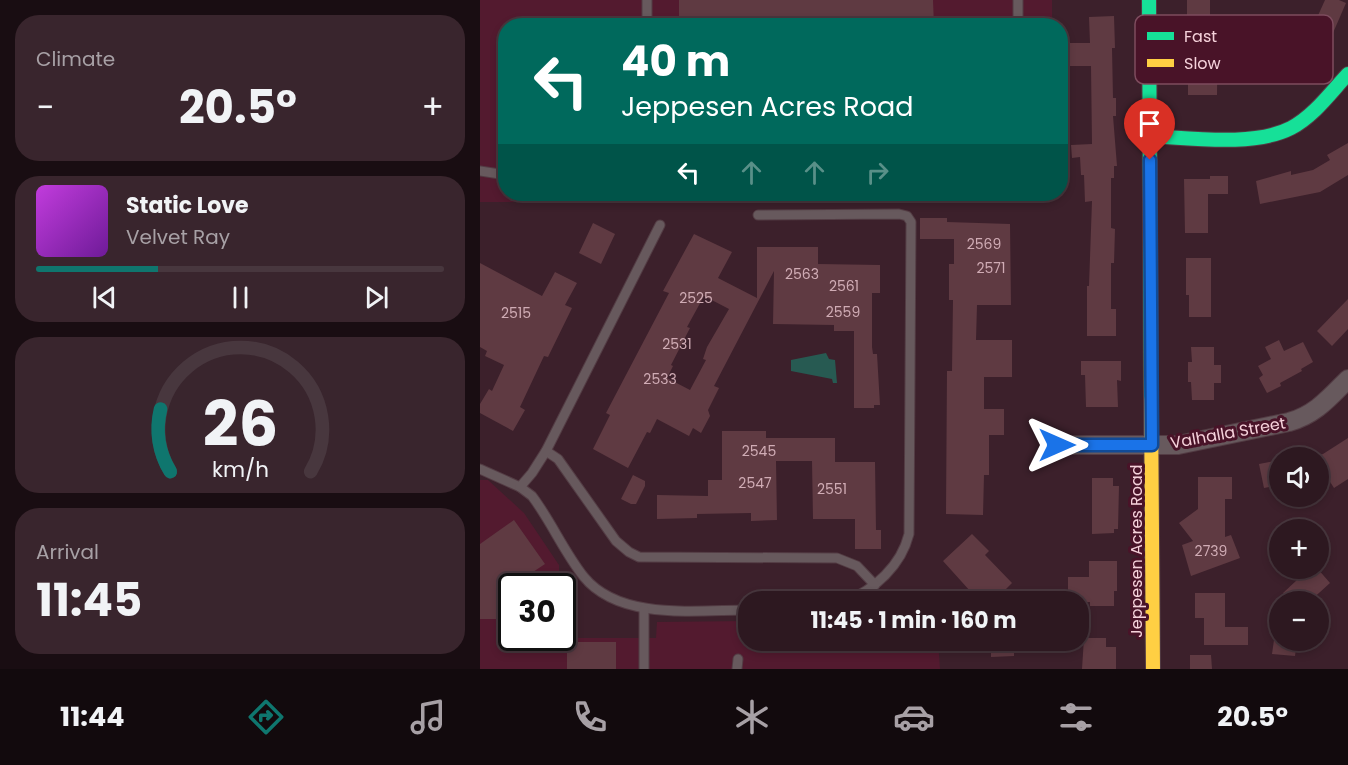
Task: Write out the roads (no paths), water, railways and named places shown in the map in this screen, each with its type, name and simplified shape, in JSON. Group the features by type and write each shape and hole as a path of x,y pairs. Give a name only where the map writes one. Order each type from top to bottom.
{"street":[{"name":"Jeppesen Acres Road","path":"1149,0 1149,15"},
{"path":"1150,136 1259,137 1277,134 1300,122 1348,74"},
{"name":"Jeppesen Acres Road","path":"1150,84 1153,669"},
{"name":"Valhalla Street","path":"1057,445 1182,444 1297,420 1319,408 1348,379"}],"lane":[{"path":"647,0 647,18"},
{"path":"1018,0 1018,18"},
{"path":"480,171 498,174"},
{"path":"758,215 899,214 907,216 911,222 911,524 901,556 875,585 866,591"},
{"path":"520,487 546,451 660,225"},
{"path":"546,451 558,459 616,541 628,552 639,557 837,558 857,566 875,585"},
{"path":"480,469 520,487 532,496 544,511 584,577 600,592 644,610 738,610"},
{"path":"644,610 644,669"}]}
